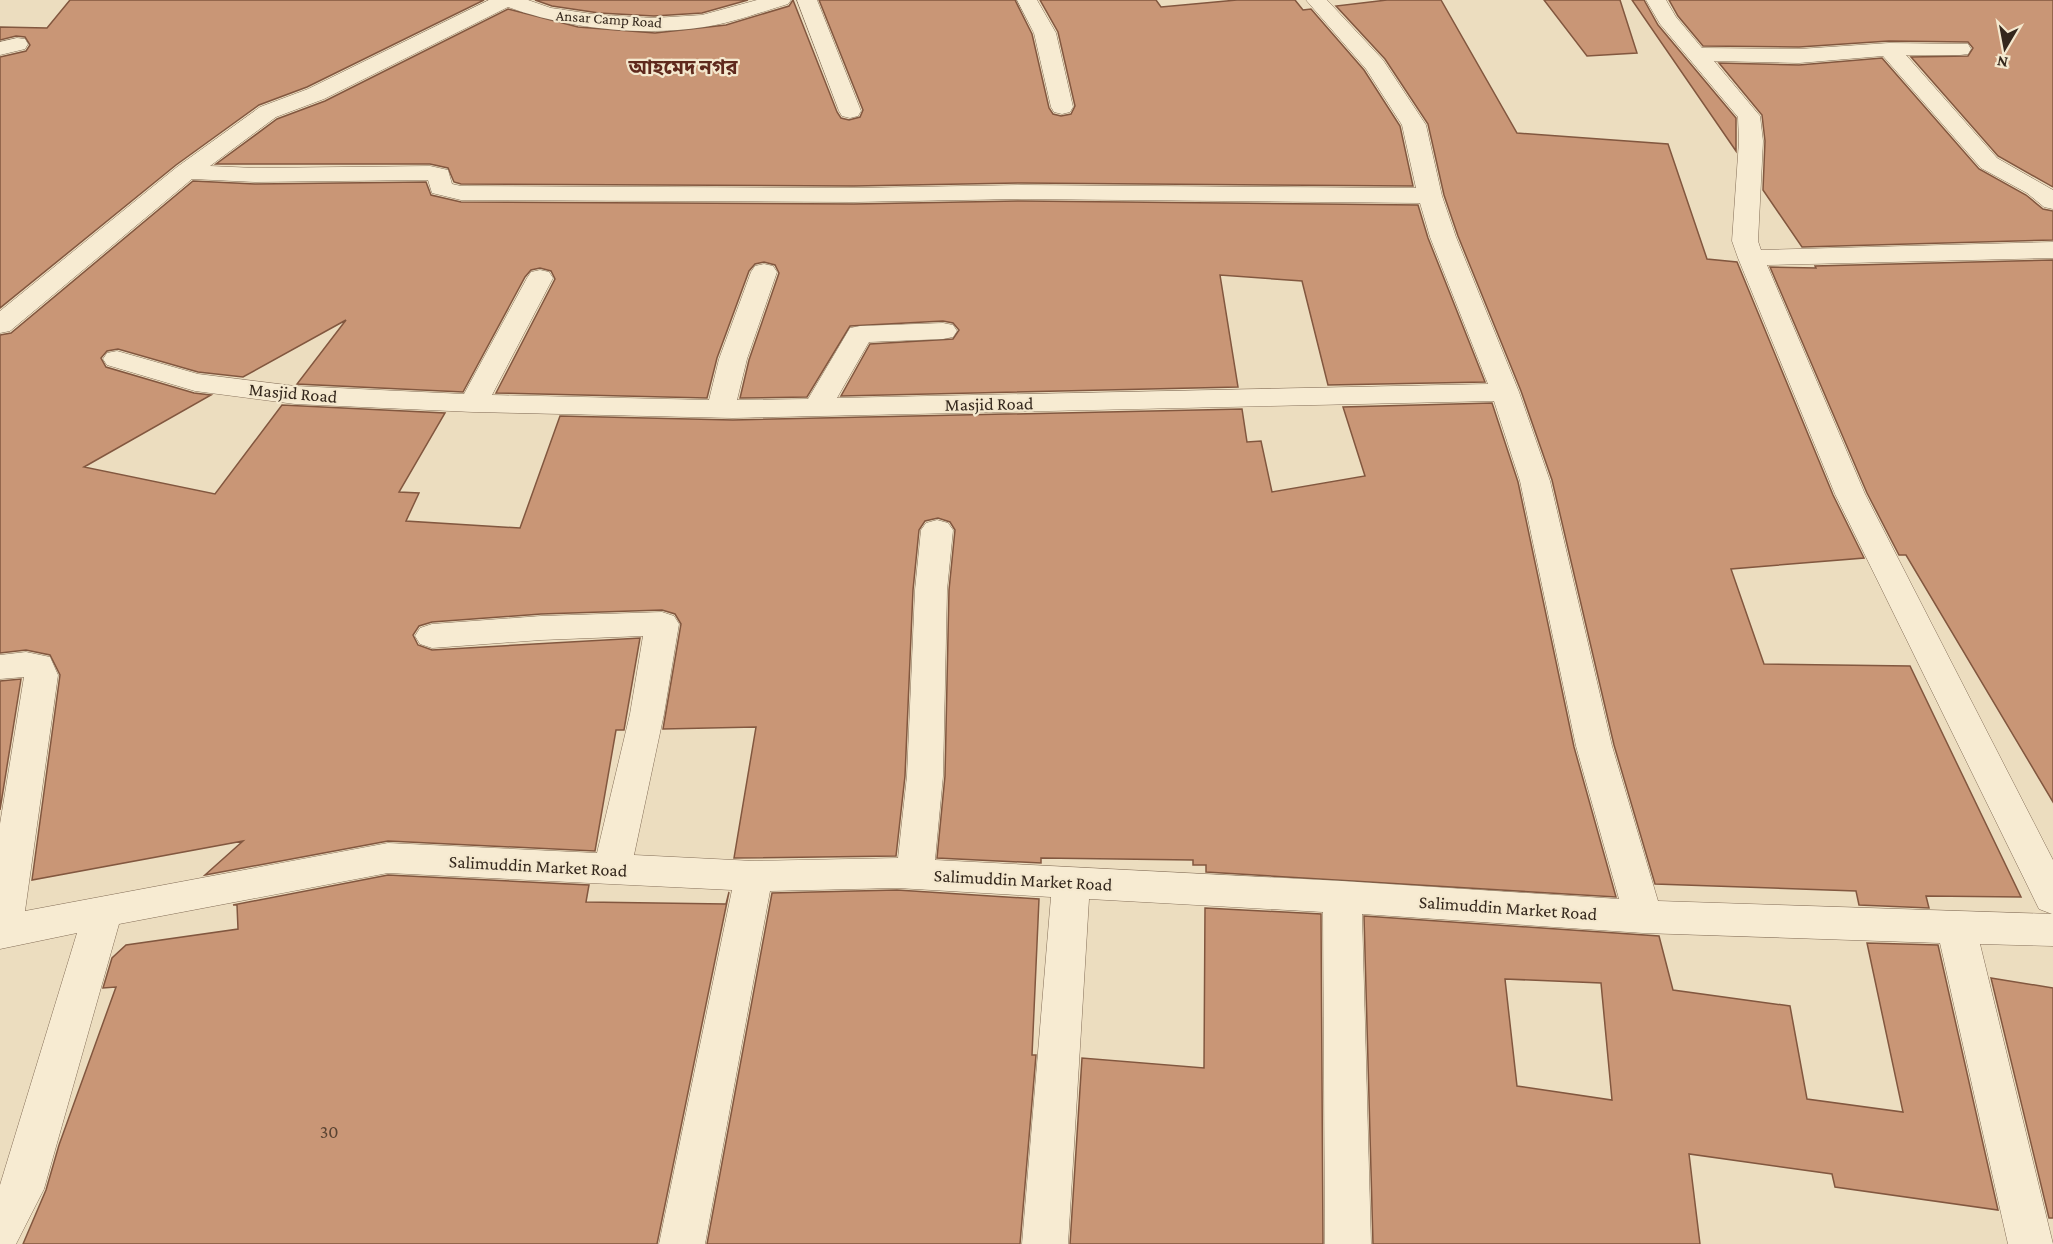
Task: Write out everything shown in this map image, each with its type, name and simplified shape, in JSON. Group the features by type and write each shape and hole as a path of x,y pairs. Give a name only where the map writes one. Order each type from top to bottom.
{"street":[{"name":"Ansar Camp Road","path":"507,0 547,14 599,21 654,24 703,21 781,0"},
{"path":"0,325 186,172 268,112 316,94 507,0"},
{"path":"807,0 850,111"},
{"path":"1027,0 1045,33 1062,107"},
{"path":"1320,0 1375,65 1414,125 1430,196 1443,237 1505,392 1535,481 1594,746 1643,917"},
{"path":"1656,0 1667,20 1749,116 1751,141 1745,241 1751,258 1850,494 2053,898"},
{"path":"1696,54 1798,56 1889,49 1960,49"},
{"path":"1889,49 1989,163 2036,188 2053,202"},
{"path":"186,172 255,176 430,173 439,175 441,188 461,192 854,195 1034,192 1430,196"},
{"path":"1751,258 2053,250"},
{"path":"721,409 733,359 764,272"},
{"path":"473,403 540,278"},
{"path":"817,407 860,334 943,330"},
{"name":"Masjid Road","path":"117,359 195,382 273,392 473,403 721,409 1505,392"},
{"path":"915,874 925,776 931,590 937,530"},
{"path":"432,636 541,628 662,624 647,714 612,869"},
{"path":"0,667 26,664 38,666 41,675 1,933"},
{"name":"Salimuddin Market Road","path":"1,933 103,911 388,858 754,876 915,874 1342,897 1643,917 2053,930"},
{"path":"682,1244 754,876"},
{"path":"1045,1244 1071,882"},
{"path":"1342,897 1348,1244"},
{"path":"0,1229 22,1189 103,911"},
{"path":"1956,927 2031,1244"}],"building":[{"path":"70,0 484,0 307,87 259,105 176,165 0,308 0,57 26,51 30,45 25,37 16,36 0,40 0,27 47,28"},
{"path":"535,0 748,0 702,13 654,16 599,13 552,6"},
{"path":"793,0 837,112 841,118 849,120 860,117 863,110 819,0 1015,0 1032,34 1049,108 1053,114 1061,116 1071,114 1075,106 1058,32 1040,0 1156,0 1161,7 1237,0 1295,0 1303,10 1311,9 1364,70 1400,126 1413,186 1022,183 854,186 461,184 454,182 448,168 430,164 216,164 277,119 325,101 508,9 578,27 655,33 726,25 789,6"},
{"path":"1387,0 1441,0 1517,133 1668,144 1707,259 1737,262 1833,495 1864,558 1731,569 1764,664 1910,666 2021,897 1926,896 1929,908 1859,905 1856,891 1655,884 1614,745 1552,480 1521,391 1458,236 1444,195 1428,124 1385,59 1336,6"},
{"path":"1544,0 1620,0 1637,53 1587,56"},
{"path":"1632,0 1644,0 1658,25 1736,118 1736,151"},
{"path":"1669,0 2053,0 2053,187 1998,156 1911,57 1968,56 1973,48 1968,42 1889,41 1799,47 1703,46 1678,16"},
{"path":"1882,58 1979,169 2026,195 2043,209 2053,211 2053,240 1802,247 1763,190 1765,141 1762,115 1719,63 1799,65"},
{"path":"193,181 255,184 426,182 431,195 461,202 854,204 1022,201 1418,205 1428,238 1485,382 1328,385 1302,281 1220,275 1238,387 841,396 870,344 953,339 959,330 953,323 943,321 850,326 807,397 740,398 749,360 779,273 775,265 764,262 755,264 749,271 717,358 707,398 496,393 555,279 551,271 540,268 531,270 525,277 463,392 297,384 346,320 243,377 198,372 118,349 107,351 101,358 106,367 194,393 211,395 84,467 215,494 282,405 445,413 399,492 419,493 406,521 520,528 560,416 733,420 1242,409 1247,442 1261,441 1272,492 1365,476 1343,407 1492,403 1518,482 1574,747 1616,897 1206,872 1206,865 1193,865 1193,860 1041,858 1041,863 937,858 945,776 949,590 955,530 950,522 938,518 925,521 919,530 913,590 905,776 896,856 734,858 756,727 663,729 681,624 675,614 662,610 541,614 432,622 419,626 413,635 418,645 432,650 640,638 624,730 616,730 595,851 388,841 205,875 243,841 32,880 60,675 50,655 26,650 0,653 0,335 11,333"},
{"path":"2053,260 2053,802 1906,555 1899,555 1867,493 1770,267 1816,268 1815,266"},
{"path":"21,679 0,810 0,681"},
{"path":"388,875 589,885 586,902 726,904 729,892 657,1244 23,1244 46,1190 59,1145 116,987 103,988 112,958 126,945 238,929 237,905 233,905"},
{"path":"897,890 1039,899 1032,1055 1036,1055 1020,1244 707,1244 772,893"},
{"path":"1205,908 1321,914 1323,1244 1070,1244 1082,1058 1204,1068"},
{"path":"1364,916 1659,936 1673,990 1790,1006 1807,1099 1903,1112 1867,943 1938,945 1998,1210 1835,1187 1832,1174 1689,1154 1700,1244 1373,1244","holes":["1505,979 1601,983 1612,1100 1517,1086"]},
{"path":"1991,978 2053,988 2053,1218 2049,1218"}],"district":[{"name":"আহমেদ নগর","path":"683,67"}]}
